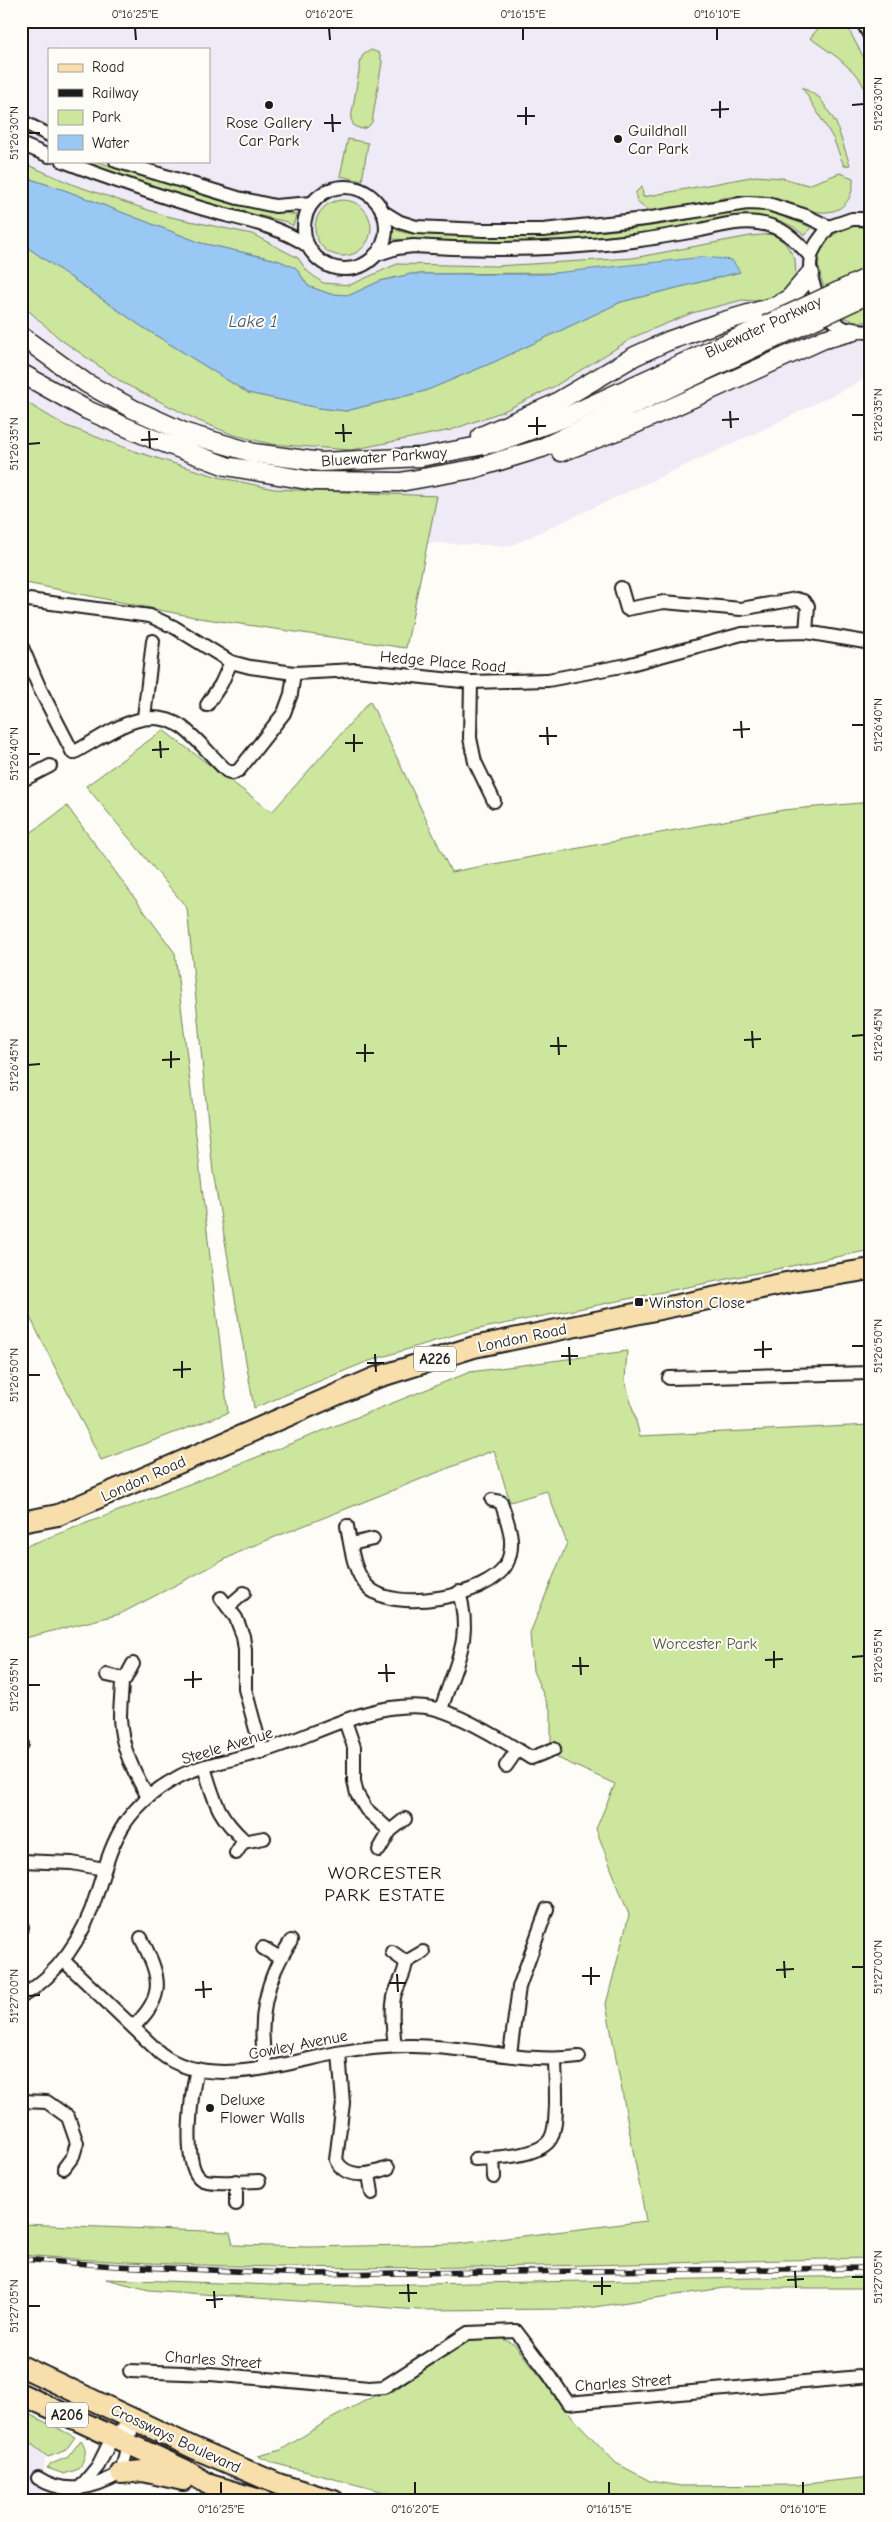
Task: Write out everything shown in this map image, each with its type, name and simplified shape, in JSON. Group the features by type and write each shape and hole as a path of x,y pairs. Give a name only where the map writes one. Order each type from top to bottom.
{"main road":[{"name":"London Road","path":"21,1522 58,1515 375,1378 474,1347 786,1282 871,1268"},
{"name":"Crossways Boulevard","path":"21,2366 278,2484 334,2501"},
{"name":"Crossways Boulevard","path":"21,2394 184,2470 210,2485 263,2501"},
{"path":"121,2473 143,2471 210,2485"}],"street":[{"path":"862,21 871,38"},
{"path":"21,121 48,134"},
{"path":"21,144 48,156"},
{"path":"65,162 125,186 207,210 268,225 292,234 308,246 326,264 339,268 352,268 365,263 375,255 397,248 413,246 530,250 585,247 647,239 736,223 757,222 778,228 794,238 811,265 814,290 830,316 842,328 862,331"},
{"path":"119,162 247,200 275,206 312,203 331,189 345,187 358,189 370,196 382,211 400,222 416,227 543,230 645,220 747,202 768,204 806,216 829,227 852,219 871,219"},
{"path":"308,246 304,224 312,203"},
{"path":"375,255 385,234 385,222 382,211"},
{"path":"421,457 502,428 552,405 635,356 668,341 721,322 776,306 790,298 811,265 829,227"},
{"name":"Bluewater Parkway","path":"151,438 226,466 313,481 400,482 473,469 542,448 770,332 871,276"},
{"name":"Bluewater Parkway","path":"86,383 133,409 186,433 254,453 321,462 421,457 474,448 525,433 871,292"},
{"path":"21,324 86,383"},
{"path":"400,482 497,470 538,460 626,428 824,339 862,331"},
{"path":"21,336 86,383"},
{"path":"21,360 39,374 151,438"},
{"path":"21,373 88,410 151,438"},
{"path":"621,588 627,609 664,602 741,609 796,598 803,600 808,606 806,632"},
{"name":"Hedge Place Road","path":"21,600 150,616 174,626 231,662 250,668 294,673 356,670 471,682 548,680 627,665 742,634 806,632 871,642"},
{"path":"144,717 153,641"},
{"path":"21,645 40,689 73,753 144,717 167,719 183,728 227,771 233,773 239,770 284,712 291,694 294,673"},
{"path":"207,704 221,684 231,662"},
{"path":"471,682 470,738 475,762 494,801"},
{"path":"21,781 50,766"},
{"path":"669,1378 871,1374"},
{"path":"347,1526 358,1573 367,1587 376,1593 394,1599 416,1601 459,1592 492,1579 500,1572 507,1561 511,1547 511,1534 501,1502 492,1500"},
{"path":"351,1544 373,1539"},
{"path":"442,1710 464,1637 465,1618 459,1592"},
{"path":"244,1593 224,1602 238,1623 244,1641 245,1689 262,1752"},
{"path":"107,1676 122,1679 128,1675 133,1664"},
{"path":"122,1679 120,1719 123,1741 131,1766 148,1797"},
{"name":"Steele Avenue","path":"21,1997 64,1961 78,1940 87,1921 104,1869 119,1833 148,1797 181,1775 262,1752 345,1720 387,1708 419,1707 442,1710 531,1758 554,1749"},
{"path":"345,1720 354,1747 356,1791 366,1809 390,1831"},
{"path":"506,1766 517,1750"},
{"path":"204,1767 218,1810 227,1824 245,1841"},
{"path":"378,1850 390,1831 405,1819"},
{"path":"236,1853 238,1846 245,1841 264,1838"},
{"path":"21,1861 72,1863 104,1869"},
{"path":"510,2054 519,1987 547,1910"},
{"path":"133,2027 151,2008 157,1989 154,1966 141,1938"},
{"path":"266,2067 261,2038 263,2011 271,1980 280,1958 291,1941"},
{"path":"263,1948 280,1958"},
{"path":"392,1952 406,1962"},
{"path":"406,1962 423,1952"},
{"name":"Cowley Avenue","path":"64,1961 166,2058 197,2069 232,2072 339,2053 395,2046 460,2048 555,2060 579,2057"},
{"path":"395,2046 393,2006 397,1990 405,1972 406,1962"},
{"path":"339,2053 343,2102 335,2158 340,2167 346,2172 369,2174 388,2168"},
{"path":"475,2159 508,2157 538,2149 549,2141 554,2130 555,2060"},
{"path":"197,2069 191,2110 192,2167 203,2180 259,2181"},
{"path":"21,2101 47,2102 68,2117 77,2143 73,2156 64,2168"},
{"path":"493,2158 494,2177"},
{"path":"369,2174 372,2193"},
{"path":"236,2181 236,2204"},
{"name":"Charles Street","path":"130,2371 210,2374 369,2388 384,2387 468,2333 516,2331 568,2403 871,2376"},
{"path":"78,2489 121,2442 134,2419"},
{"path":"38,2478 45,2482 78,2489 94,2487 121,2473 121,2442 134,2419"}],"shaded area":[{"path":"21,21 871,21 871,376 762,430 510,546 225,535 21,458"},
{"path":"21,2413 48,2425 41,2501 21,2501"}],"green space":[{"path":"820,21 844,21 871,71 871,100 858,76 837,57 810,38 818,29"},
{"path":"371,50 379,53 382,62 372,122 368,127 361,129 354,126 351,119 361,59 363,55"},
{"path":"802,87 820,98 836,123 850,165 844,166 833,138"},
{"path":"348,139 368,143 362,181 340,176"},
{"path":"21,162 74,185 166,216 252,234 298,258 307,271 323,283 350,285 397,264 496,266 633,258 750,236 773,234 785,243 795,259 796,279 781,297 756,301 742,300 692,313 636,336 555,386 504,411 451,430 351,450 271,444 234,435 199,421 123,383 60,339 21,304 21,243 141,326 248,393 319,408 346,411 425,391 494,362 621,302 740,272 411,274 380,281 350,295 330,294 308,286 296,268 277,260 201,243 67,191 21,176"},
{"path":"84,162 98,162 221,201 296,215 293,226 287,222 208,203 106,171"},
{"path":"840,173 853,178 851,194 843,206 833,211 815,212 771,198 748,195 652,211 645,208 636,199 636,192 642,187 643,197 756,176 782,178 808,185"},
{"path":"337,200 349,200 359,204 367,212 371,228 367,244 359,252 349,256 337,256 327,252 319,244 315,234 315,222 319,212 327,204"},
{"path":"745,209 765,210 811,227 805,236 794,227 781,221 746,215 647,233 541,242 483,243 392,239 393,229 406,233 466,236 584,233 657,225"},
{"path":"850,226 871,228 871,322 854,321 841,315 830,298 819,273 820,254 824,246 830,238"},
{"path":"21,399 64,425 137,452 218,477 274,489 437,496 406,648 199,618 21,582"},
{"path":"370,701 451,872 783,810 871,802 871,1250 464,1332 366,1362 254,1408 213,1172 187,908 86,786 163,730 272,812"},
{"path":"67,806 175,953 228,1413 101,1460 21,1299 21,840"},
{"name":"Worcester Park","path":"627,1351 625,1380 640,1436 871,1425 871,2258 552,2266 339,2268 127,2262 21,2255 21,2224 230,2232 233,2245 309,2247 457,2244 646,2221 606,2004 629,1915 596,1829 615,1784 551,1755 551,1712 533,1671 530,1633 567,1543 547,1491 510,1502 494,1450 245,1549 120,1614 21,1639 21,1548 197,1481 470,1372"},
{"path":"871,2276 871,2288 724,2288 580,2309 418,2310 149,2290 106,2279 304,2286"},
{"path":"496,2335 515,2345 575,2420 616,2463 650,2481 681,2486 796,2485 871,2477 871,2501 419,2501 273,2463 258,2456 281,2450 327,2421 374,2396 394,2391 466,2337"},
{"path":"21,2410 75,2437 65,2451 48,2457 21,2436"},
{"path":"81,2440 85,2451 79,2469 64,2474 47,2468 49,2465 68,2457"}],"water":[{"name":"Lake 1","path":"21,176 67,191 201,243 277,260 296,268 308,286 330,294 350,295 380,281 411,274 545,274 705,257 732,260 740,272 621,302 494,362 425,391 346,411 319,408 248,393 141,326 21,243"}],"railway":[{"path":"21,2259 115,2266 307,2274 871,2268"}],"place":[{"name":"Rose Gallery Car Park","path":"269,105"},
{"name":"Guildhall Car Park","path":"618,139"},
{"name":"Winston Close","path":"639,1302"},
{"name":"Deluxe Flower Walls","path":"210,2108"}],"district":[{"name":"WORCESTER PARK ESTATE","path":"385,1883"}]}
